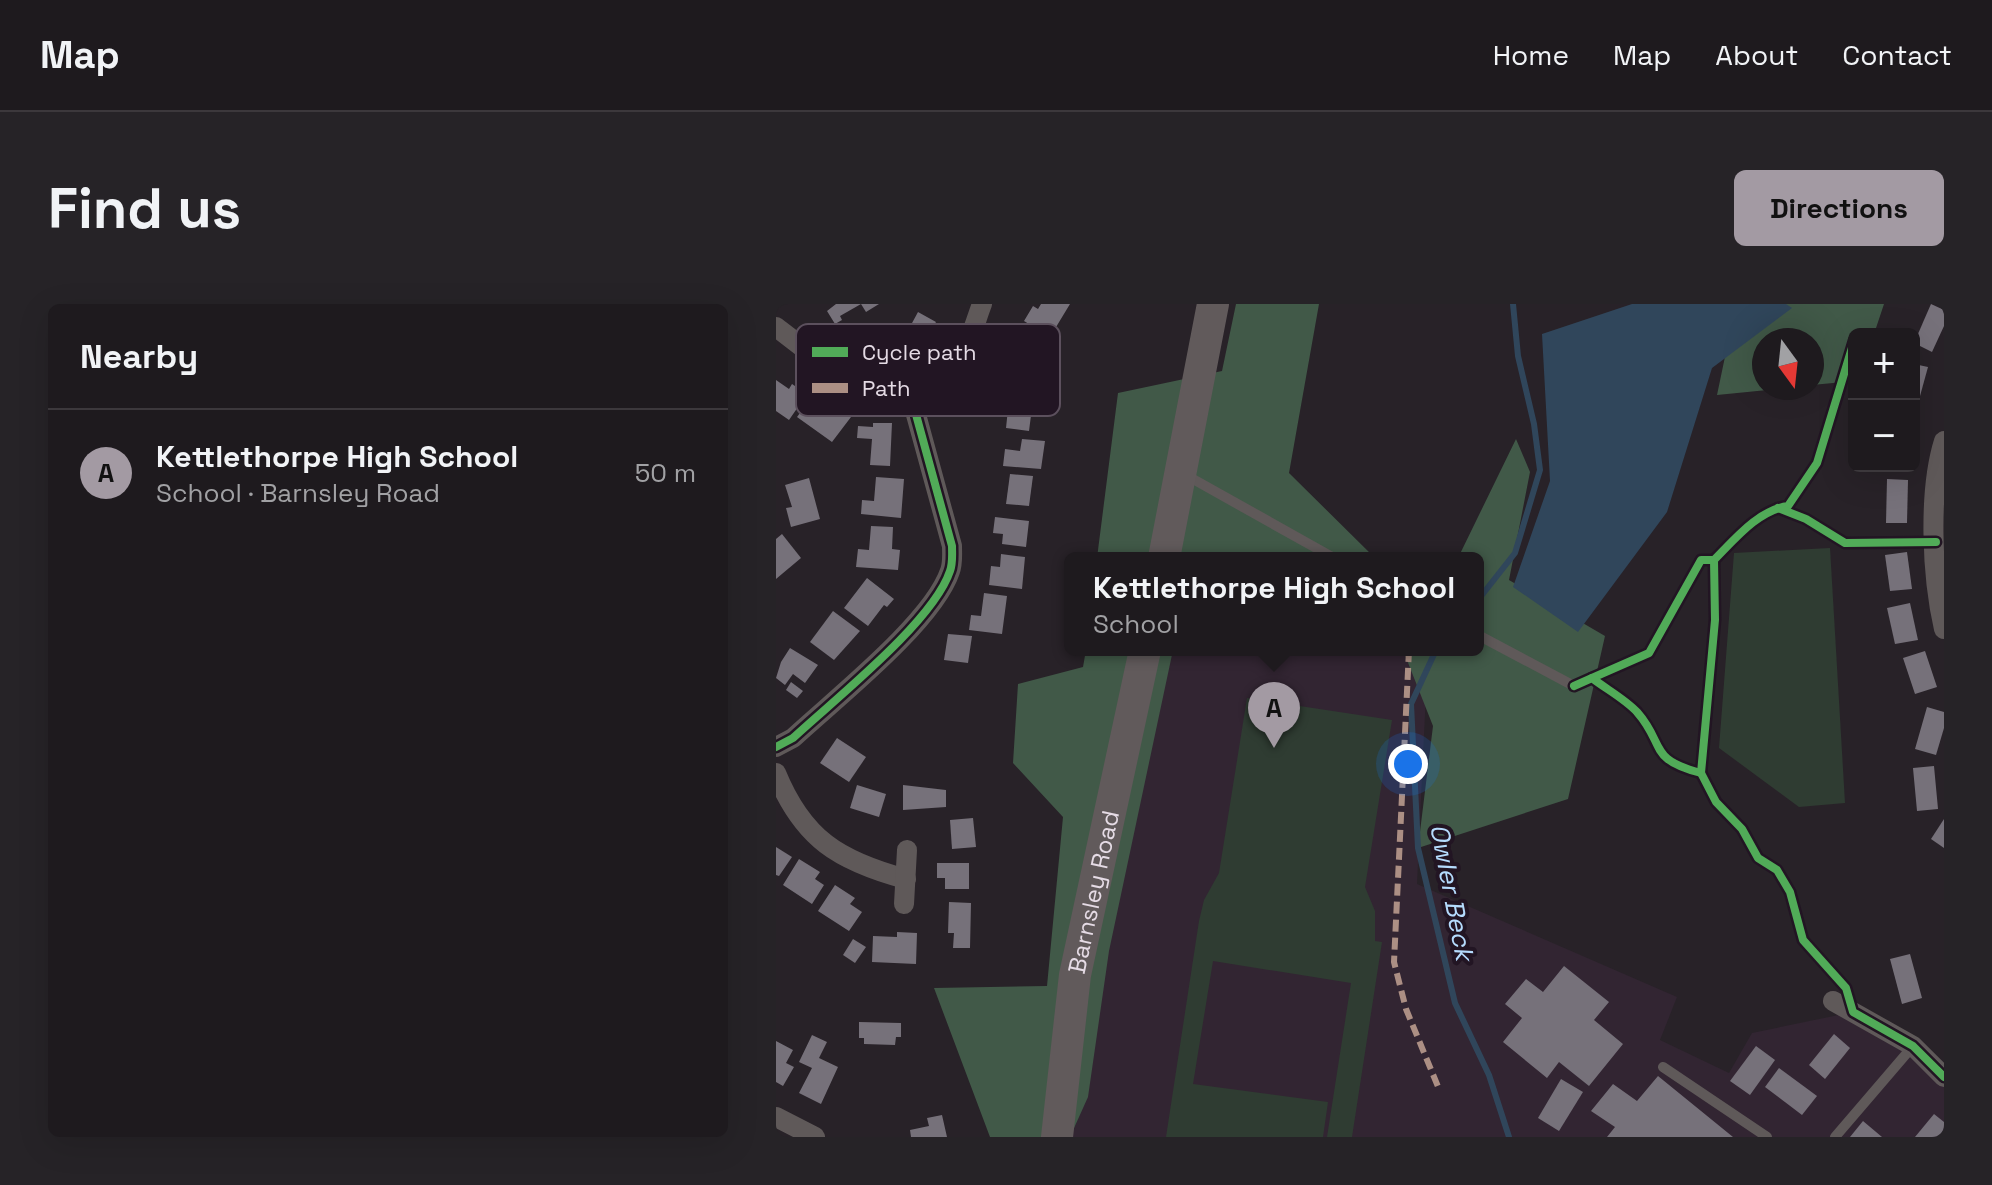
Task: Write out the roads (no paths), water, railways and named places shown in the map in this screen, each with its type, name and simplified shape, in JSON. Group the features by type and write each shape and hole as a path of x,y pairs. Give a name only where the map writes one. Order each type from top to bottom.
{"main road":[{"path":"1165,552 1183,473 1213,304"},
{"name":"Barnsley Road","path":"1057,1137 1075,975 1144,656"}],"street":[{"path":"975,324 982,304"},
{"path":"776,327 796,341"},
{"path":"776,747 793,738 907,631 929,608 951,568 952,546 917,416"},
{"path":"1944,441 1938,459 1935,519 1936,578 1944,629"},
{"path":"776,773 788,804 824,844 845,859 906,879"},
{"path":"904,904 907,850"},
{"path":"1833,1001 1913,1046 1944,1077"},
{"path":"776,1117 815,1137"}],"lane":[{"path":"1183,473 1323,552"},
{"path":"1484,638 1574,686"},
{"path":"1835,1137 1913,1046"},
{"path":"1663,1067 1767,1137"}],"water":[{"path":"1632,304 1786,304 1792,308 1765,328 1752,328 1752,338 1712,368 1667,512 1578,632 1513,587 1550,481 1542,334"}],"waterway":[{"name":"Owler Beck","path":"1484,592 1515,553 1540,470 1534,424 1518,356 1513,304"},
{"name":"Owler Beck","path":"1433,656 1411,704 1418,848 1455,1003 1489,1075 1509,1137"}],"place":[{"name":"Kettlethorpe High School","path":"1274,748"}]}
